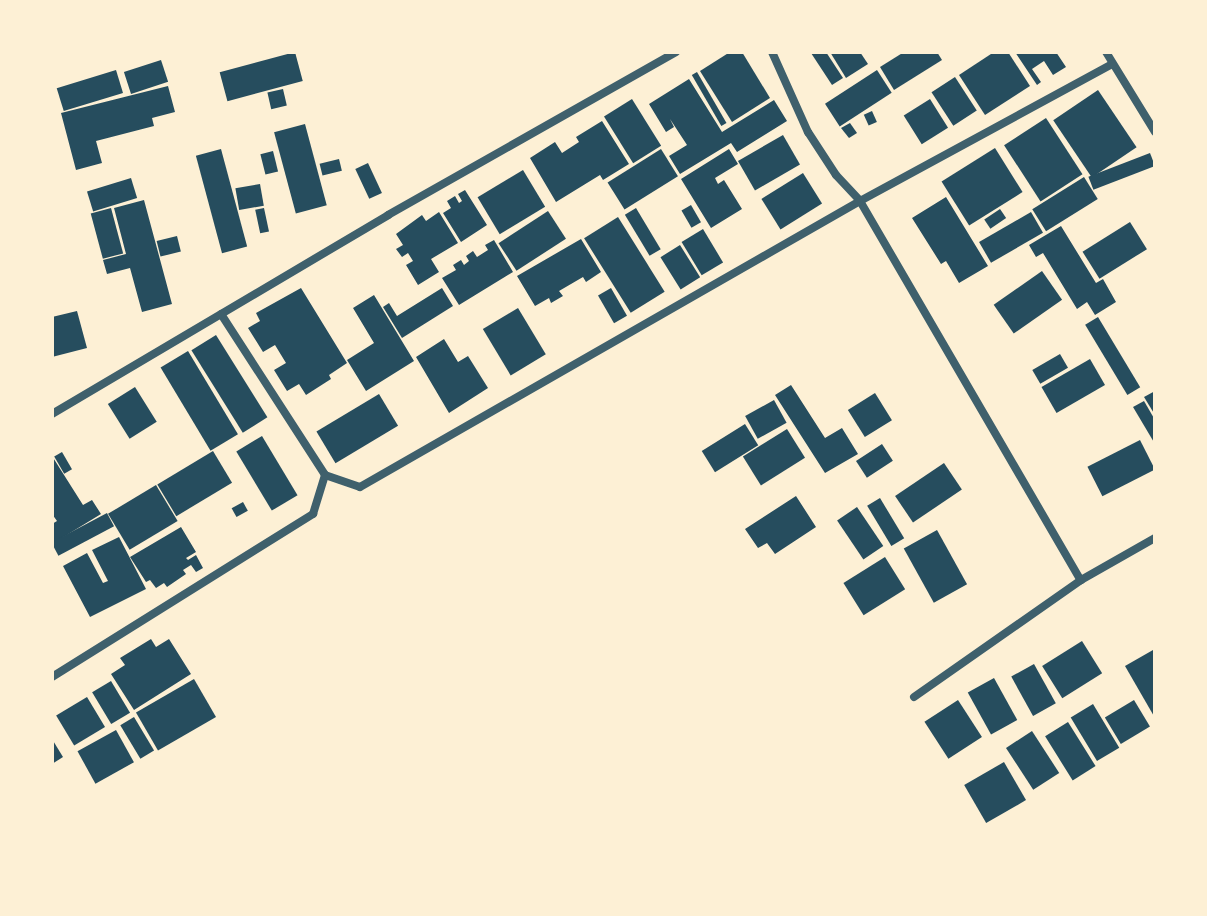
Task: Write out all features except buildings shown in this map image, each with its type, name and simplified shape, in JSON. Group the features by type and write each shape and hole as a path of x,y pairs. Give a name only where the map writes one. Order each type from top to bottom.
{"street":[{"path":"52,414 676,52"},
{"path":"772,52 808,132 836,175 860,201 1081,580"},
{"path":"1106,52 1155,132"},
{"path":"221,314 325,475 360,487 860,201 1112,64"},
{"path":"52,677 313,514 325,475"},
{"path":"914,697 1081,580 1155,538"}]}
